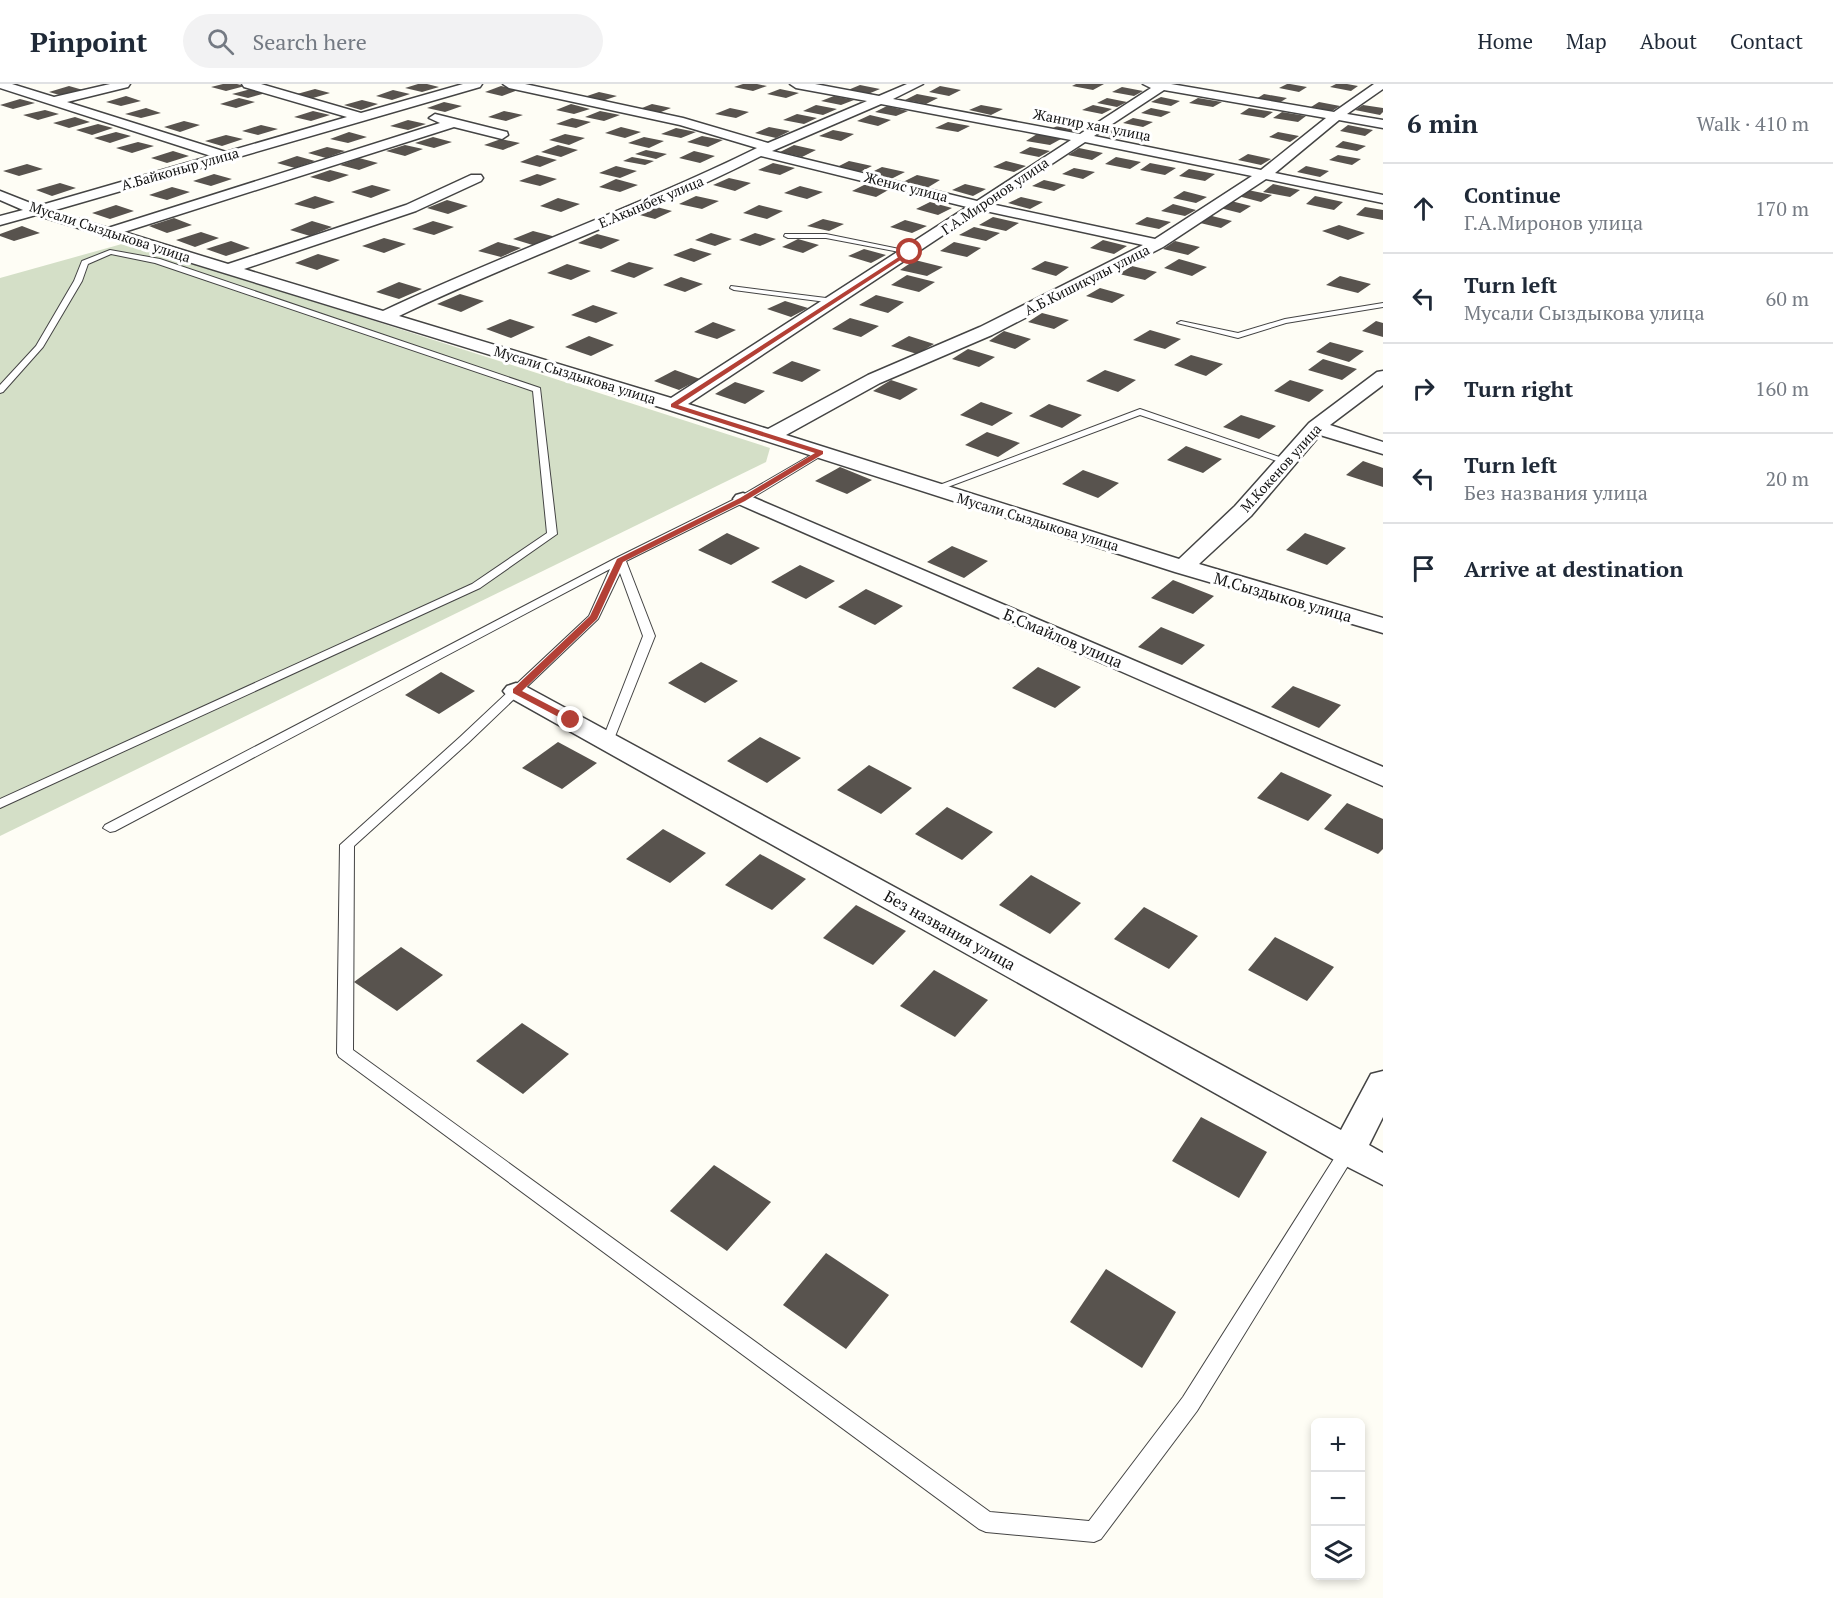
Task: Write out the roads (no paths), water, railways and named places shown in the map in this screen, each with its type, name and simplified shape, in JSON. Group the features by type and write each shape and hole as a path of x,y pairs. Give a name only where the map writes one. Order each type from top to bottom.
{"street":[{"path":"0,84 225,156"},
{"path":"55,101 124,84"},
{"path":"248,84 360,117"},
{"name":"А.Байконыр улица","path":"0,221 476,84"},
{"name":"Женис улица","path":"509,84 683,122 765,149 981,206 1158,244"},
{"name":"Жангир хан улица","path":"796,84 1083,138 1383,199"},
{"name":"Е.Акынбек улица","path":"383,317 464,279 697,183 765,149 917,84"},
{"name":"А.Б.Кишикулы улица","path":"770,436 874,379 986,331 1158,244 1265,174 1336,116 1382,84"},
{"path":"1159,85 1383,124"},
{"name":"Г.А.Миронов улица","path":"673,405 981,206 1159,85"},
{"path":"398,106 502,135"},
{"path":"109,232 453,123"},
{"path":"228,269 411,208 476,178"},
{"name":"Мусали Сыздыкова улица","path":"0,195 38,211 673,405 1183,567"},
{"name":"М.Кокенов улица","path":"1183,567 1243,511 1316,427 1383,376"},
{"path":"1316,427 1383,448"},
{"name":"Б.Смайлов улица","path":"743,499 1383,777"},
{"name":"М.Сыздыков улица","path":"1183,567 1383,626"},
{"name":"Без названия улица","path":"516,691 1383,1170"},
{"path":"1348,1151 1383,1084"}],"lane":[{"path":"109,232 110,252"},
{"path":"788,236 826,236 910,252"},
{"path":"0,390 39,347 78,281 85,263 110,252 157,261 537,390 552,534 476,586 0,804"},
{"path":"734,288 834,302"},
{"path":"1181,323 1238,336 1284,321 1383,305"},
{"path":"934,489 1140,412 1286,461"},
{"path":"110,828 620,560 743,499 821,453"},
{"path":"620,560 594,617 347,845 345,1053 986,1522 1094,1532 1190,1404 1348,1151"},
{"path":"608,741 649,636 620,560"}]}
